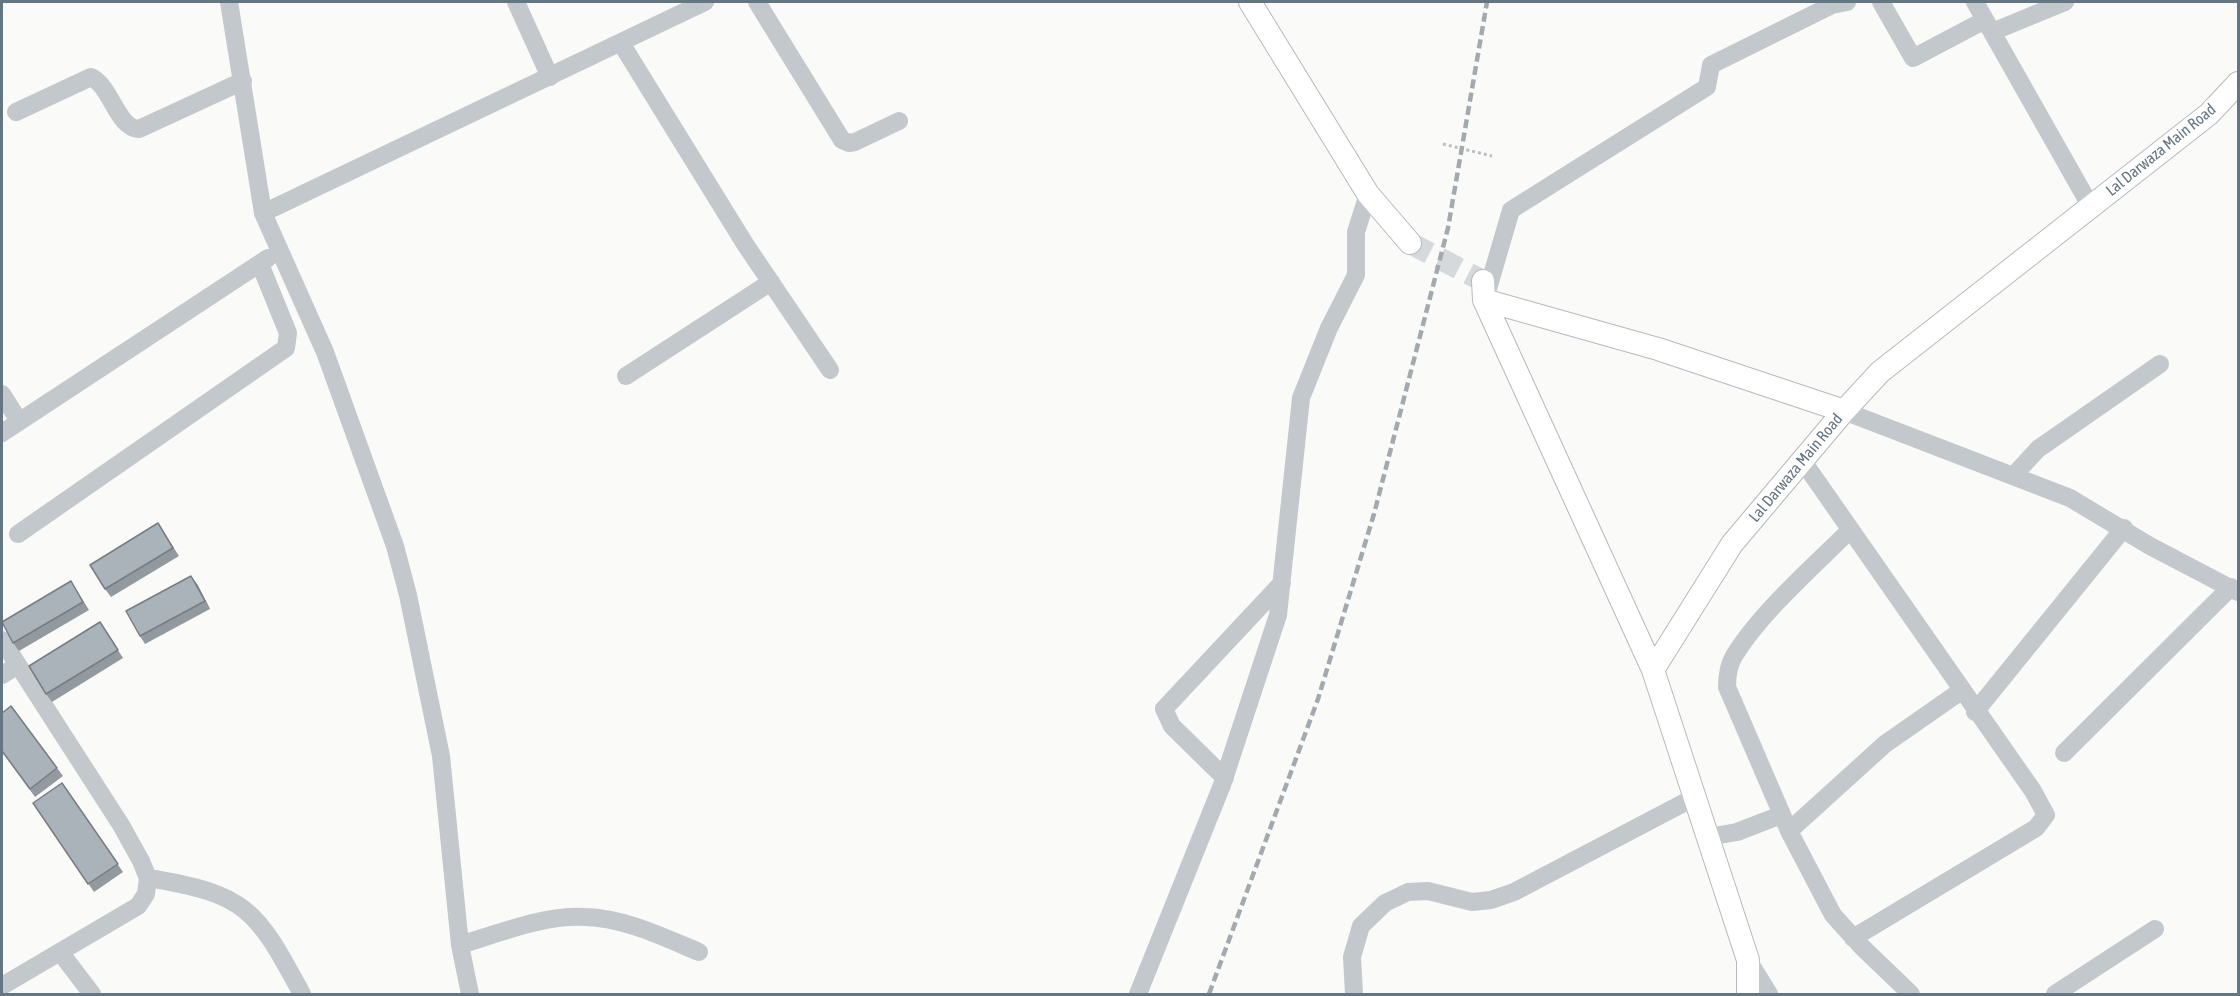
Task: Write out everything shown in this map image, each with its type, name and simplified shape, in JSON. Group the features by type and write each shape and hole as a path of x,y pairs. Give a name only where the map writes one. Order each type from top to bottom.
{"main road":[{"path":"1250,2 1368,194 1410,243"},
{"name":"Lal Darwaza Main Road","path":"1653,670 1732,544 1844,411 1880,372 2210,114 2238,83"},
{"path":"1484,291 1844,411"},
{"path":"1484,291 1653,670 1748,960 1748,994"}],"street":[{"path":"230,2 262,213 325,352 394,546 408,595 441,756 460,945 470,994"},
{"path":"516,2 550,77"},
{"path":"262,213 705,2"},
{"path":"757,2 842,140 849,144 899,121"},
{"path":"1484,291 1511,210 1707,87 1711,65 1832,5 1847,2"},
{"path":"1881,2 1913,58 1989,26 2065,2"},
{"path":"1975,2 2091,207"},
{"path":"621,43 771,282 830,370"},
{"path":"16,112 91,77 100,83 129,126 139,129 243,81"},
{"path":"1138,994 1225,778 1278,615 1301,398 1329,328 1356,275 1356,232 1368,194"},
{"path":"2,434 280,251"},
{"path":"18,534 286,348 288,333 260,264"},
{"path":"626,376 771,282"},
{"path":"2014,475 2038,449 2160,364"},
{"path":"2,394 19,422"},
{"path":"1844,411 2070,498 2124,528 2150,546 2235,589 2064,753"},
{"path":"1802,460 1975,712 2044,808 2046,815 2044,822 1853,938"},
{"path":"1975,712 2124,528"},
{"path":"1850,530 1761,621 1733,656 1727,671 1727,687 1785,823 1833,915 1853,938 1911,994"},
{"path":"1225,778 1172,726 1164,709 1281,583"},
{"path":"2,640 120,825 148,878 146,894 138,906 2,986"},
{"path":"2,675 18,665"},
{"path":"1708,837 1785,823 1885,744 1961,691"},
{"path":"1354,994 1352,957 1361,926 1385,903 1408,892 1428,891 1472,902 1491,900 1514,892 1695,797"},
{"path":"148,878 184,884 232,899 254,916 273,940 302,994"},
{"path":"460,945 558,918 586,917 650,931 699,952"},
{"path":"2055,994 2155,929"},
{"path":"60,952 92,994"},
{"path":"1748,960 1769,994"}],"path":[{"path":"1443,144 1492,156"}],"building":[{"path":"158,523 173,548 105,589 90,565"},
{"path":"191,576 205,601 140,636 126,611"},
{"path":"71,581 83,602 13,643 2,622"},
{"path":"100,622 118,650 46,694 29,666"},
{"path":"11,706 57,768 30,789 2,751 2,713"},
{"path":"62,783 118,864 88,884 33,803"}],"tunnel":[{"path":"1410,243 1483,281"}],"railway":[{"path":"1209,994 1318,699 1374,514 1448,228 1487,2"}]}
